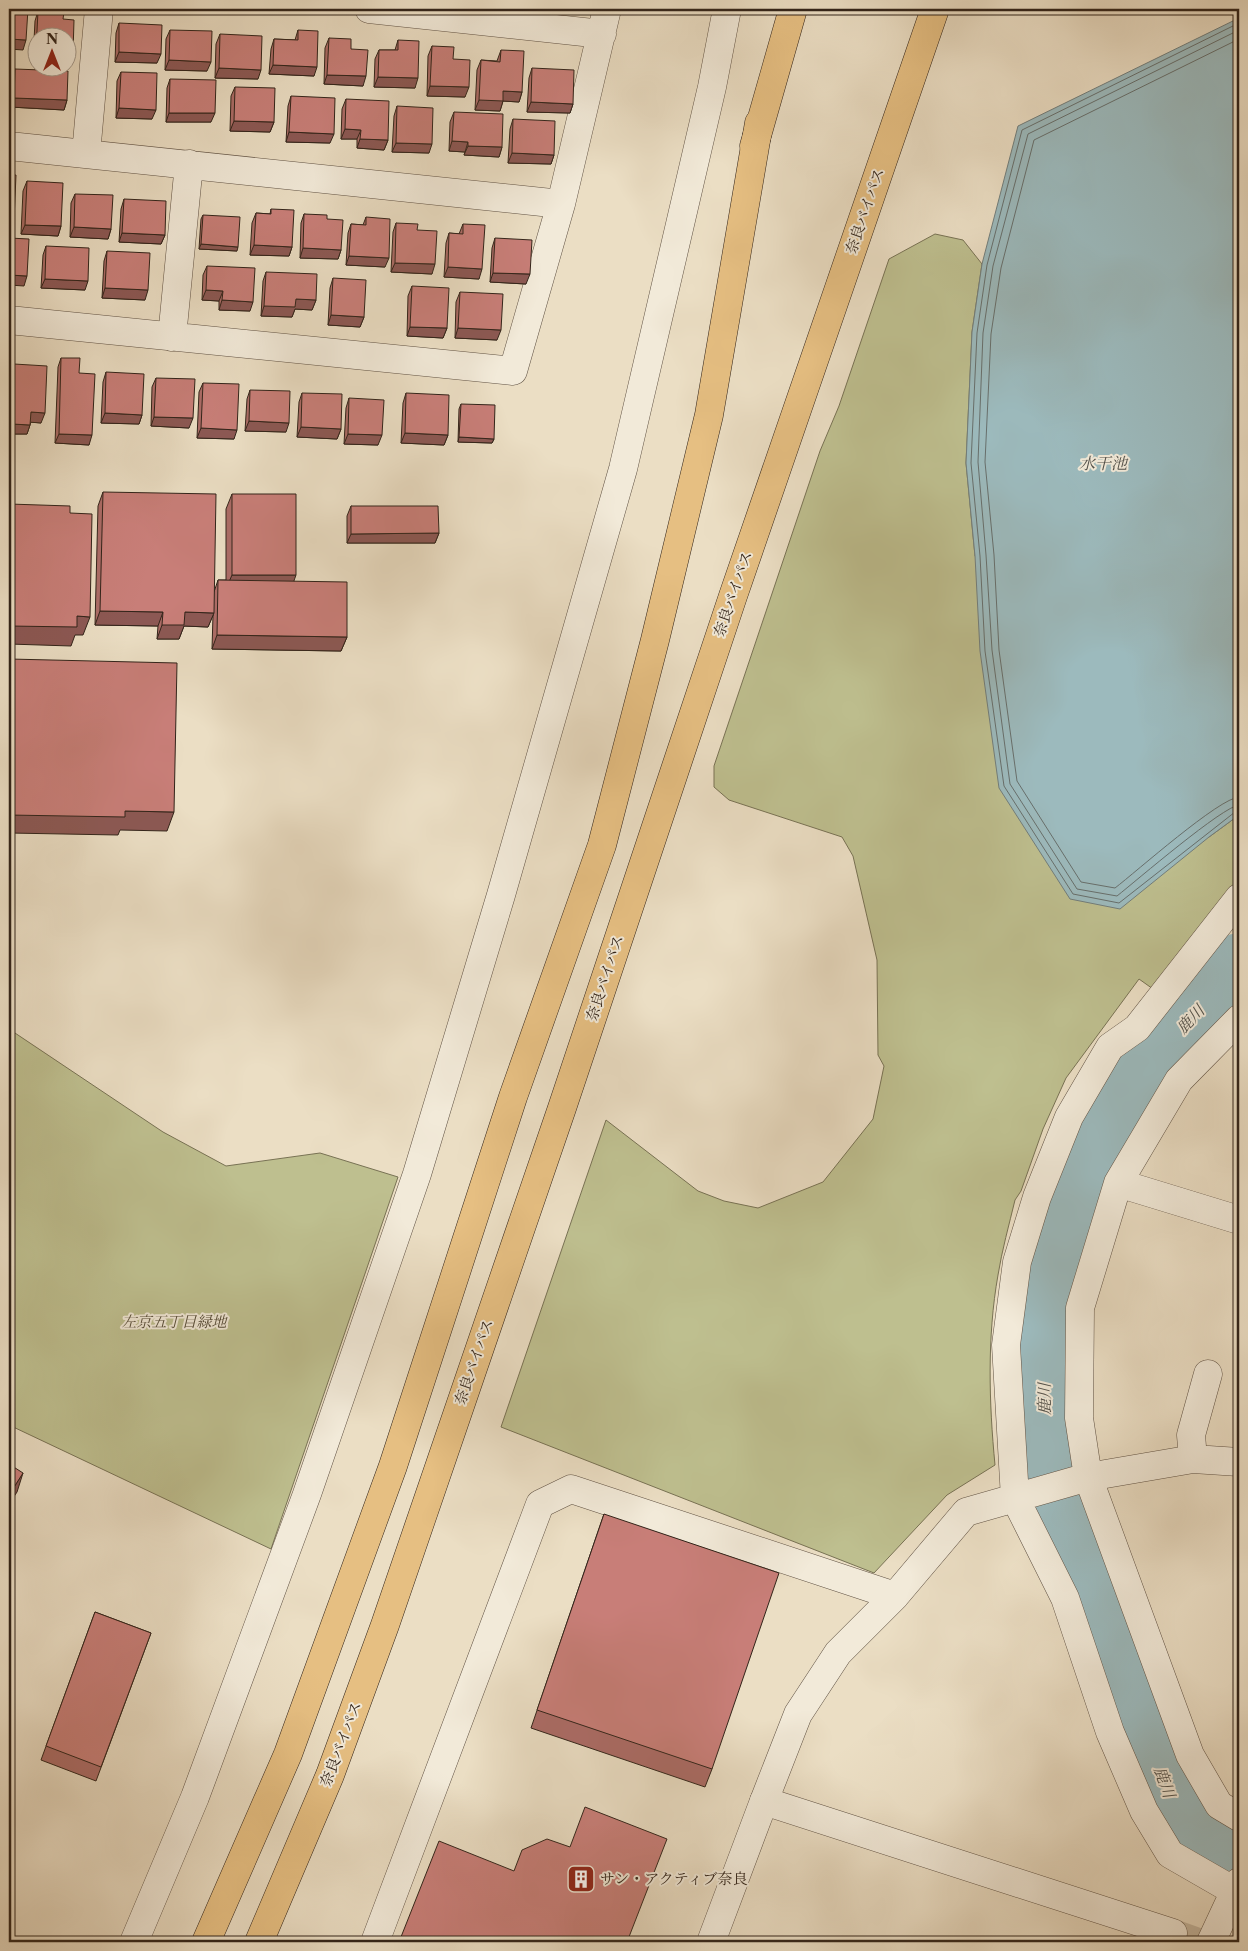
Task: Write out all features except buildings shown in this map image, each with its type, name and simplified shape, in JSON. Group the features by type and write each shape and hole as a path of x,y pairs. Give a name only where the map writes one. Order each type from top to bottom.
{"highway":[{"path":"206,1942 288,1754 393,1466 513,1097 602,844 656,640 709,415 754,146 781,9"},
{"path":"754,146 793,9"},
{"name":"奈良バイパス","path":"259,1942 330,1775 385,1625 558,1117 732,596 935,9"}],"street":[{"path":"86,154 99,9"},
{"path":"9,320 513,371 561,204 604,22 369,9"},
{"path":"134,1942 195,1797 307,1494 420,1165 501,895 623,468 712,87 727,9"},
{"path":"9,146 561,204"},
{"path":"172,337 189,164"},
{"path":"1211,1942 1237,1887 1170,1854 1144,1811 1110,1732 1065,1598 1025,1496 1006,1345 1017,1262 1037,1197 1069,1117 1110,1047 1137,1028 1239,898"},
{"path":"1239,1019 1179,1080 1118,1183 1080,1308 1079,1418 1080,1480 1190,1754 1219,1805 1239,1817"},
{"path":"1118,1183 1239,1220"},
{"path":"1193,1459 1192,1435 1208,1374"},
{"path":"712,1942 798,1714 838,1653 895,1596 966,1512 1080,1480 1193,1459 1239,1462"},
{"path":"375,1942 540,1504 571,1489 895,1596"},
{"path":"764,1802 1173,1933"}],"green space":[{"path":"935,234 963,240 982,264 972,332 966,463 975,556 1209,837 1239,815 1239,876 1213,916 1153,989 1139,979 1066,1078 1043,1129 1021,1191 1015,1200 994,1298 990,1394 995,1465 947,1495 874,1573 501,1427 606,1120 698,1191 724,1201 758,1208 823,1182 873,1119 884,1066 878,1055 877,960 853,856 842,837 729,800 714,787 714,766 820,451 839,406 889,259"},
{"name":"左京五丁目緑地","path":"9,1029 163,1132 226,1166 320,1153 398,1177 271,1549 9,1425"}],"water":[{"name":"水干池","path":"1239,18 1239,815 1120,909 1070,899 999,788 980,651 975,556 966,463 972,332 982,264 1018,126"}],"waterway":[{"name":"鹿川","path":"1219,1851 1178,1820 1128,1681 1059,1510 1044,1450 1044,1309 1066,1221 1100,1142 1140,1071 1213,995 1239,962"}],"tunnel":[{"path":"1173,1933 1198,1942"}],"place":[{"name":"サン・アクティブ奈良","path":"581,1879"}]}
